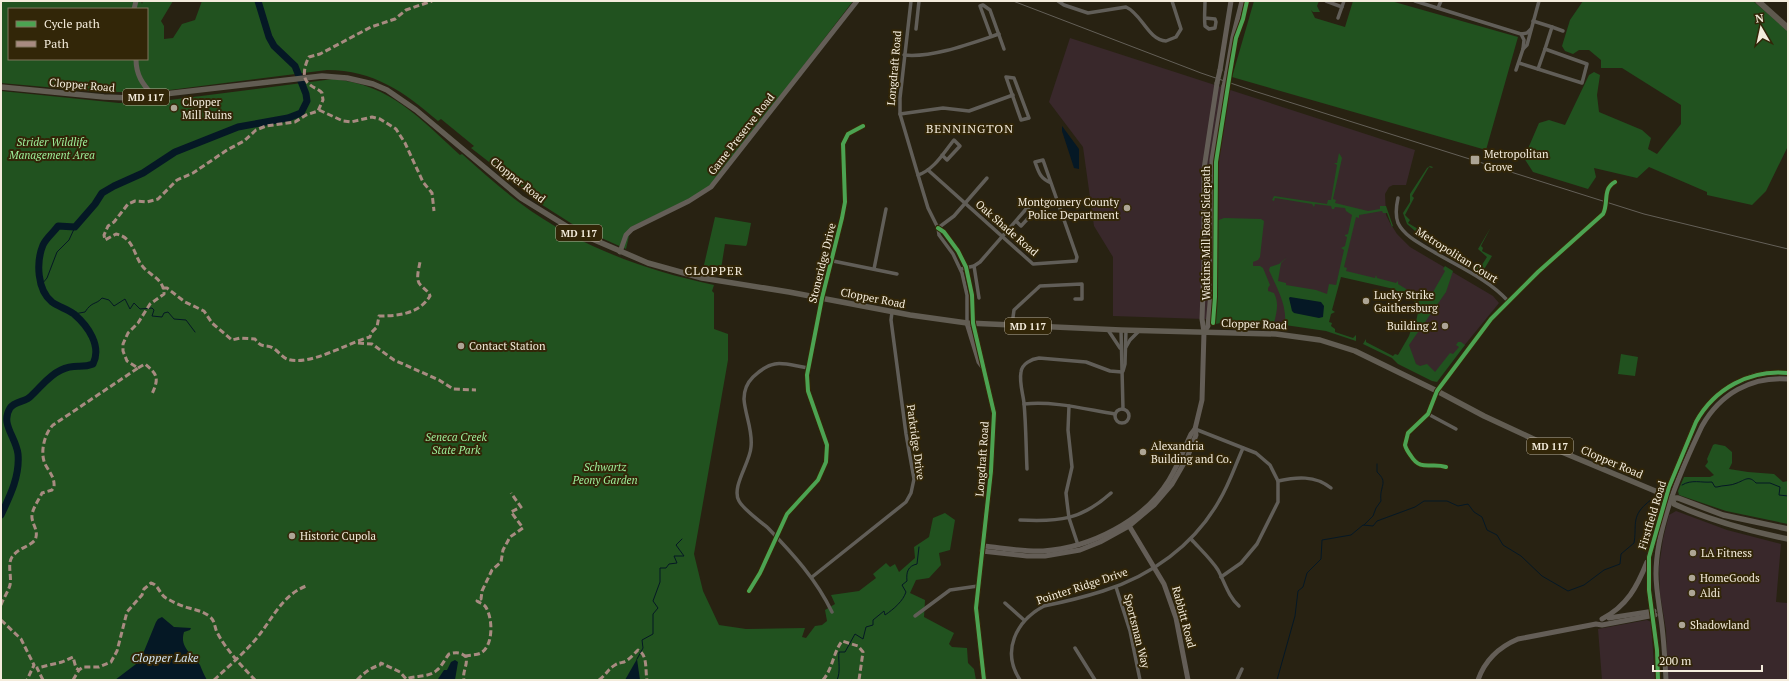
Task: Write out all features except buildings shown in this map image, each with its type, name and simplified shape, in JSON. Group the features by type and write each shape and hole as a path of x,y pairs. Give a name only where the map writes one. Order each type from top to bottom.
{"highway":[{"path":"1758,1 1788,28"}],"main road":[{"name":"Clopper Road","path":"1,87 104,98 154,96 309,77 334,76 373,84 387,90 416,110 521,198 576,232 648,263 702,278 822,298 892,312 970,323 1124,330 1276,334 1320,340 1355,352 1437,391 1484,416 1666,496 1678,498 1713,511 1762,524 1786,528"},
{"name":"Clopper Road","path":"1672,498 1674,504 1730,525 1788,539"},
{"path":"1730,525 1742,523 1762,524"}],"street":[{"name":"Game Preserve Road","path":"620,252 626,235 632,229 689,201 711,187 857,1"},
{"name":"Longdraft Road","path":"911,1 904,55 900,114 928,208 938,228 939,235 954,254 961,269 967,296 970,323 983,361 982,366 994,413 994,439 978,586 977,623 984,680"},
{"path":"916,29 919,1"},
{"path":"1058,1 1064,5 1088,13 1128,7 1156,38 1166,41 1176,37 1181,28 1172,1"},
{"path":"1204,18 1206,1"},
{"path":"982,548 1027,556 1062,554 1080,550 1100,542 1128,524 1168,481 1191,434 1195,429 1202,400 1204,332 1202,319 1204,265 1204,169 1231,1"},
{"path":"1204,332 1208,326 1211,292 1212,160 1233,37 1242,1"},
{"path":"1326,1 1342,7"},
{"path":"1338,18 1344,1"},
{"path":"1415,1 1521,34 1527,33 1531,28"},
{"path":"1438,8 1441,1"},
{"path":"1523,49 1527,45 1539,1"},
{"path":"991,36 980,6 983,5 987,6 990,10 1004,49"},
{"path":"1533,21 1563,31"},
{"path":"1538,69 1552,27"},
{"path":"904,55 916,55 947,50 999,34"},
{"path":"1516,70 1523,49 1524,40 1521,34"},
{"path":"1519,63 1582,83 1587,67 1586,62 1545,49"},
{"path":"136,60 136,68 139,78 154,96"},
{"path":"1006,77 1014,78 1029,118 1022,120 1013,95 1006,77"},
{"path":"900,114 943,108 969,111 1013,95"},
{"name":"Stoneridge Drive","path":"749,591 760,573 787,514 818,480 826,462 827,445 808,391 808,368 822,298 833,261 845,202 843,144 848,134 863,126"},
{"path":"918,175 928,170 954,140 960,146 947,160 942,155"},
{"name":"Oak Shade Road","path":"928,170 1001,237 1033,264 1076,261 1077,257 1043,160 1035,162 1043,180 1051,183"},
{"path":"938,228 954,216 966,204 987,178"},
{"path":"1446,467 1441,465 1418,465 1406,448 1405,440 1408,433 1428,414 1437,391 1491,319 1603,214 1607,190 1610,185 1615,182"},
{"name":"Metropolitan Court","path":"1398,198 1396,216 1404,231 1422,244 1490,285 1508,302"},
{"path":"961,269 974,266 980,262 1027,208 1033,213 1022,226 1016,221"},
{"path":"874,269 886,209"},
{"name":"Longdraft Road","path":"938,228 944,232 958,251 966,267 972,295 970,323"},
{"path":"833,261 897,274"},
{"path":"974,266 979,298"},
{"path":"1012,325 1014,310 1040,286 1082,284 1082,300 1075,299"},
{"name":"Parkridge Drive","path":"812,577 906,502 913,488 914,480 906,434 891,320 892,312"},
{"path":"1107,329 1117,341 1121,349"},
{"path":"1122,372 1125,364 1126,348 1124,330"},
{"path":"1115,414 1116,418 1120,422 1127,421 1129,418 1129,413 1123,408 1121,349 1124,330"},
{"path":"1126,348 1130,340 1140,330"},
{"path":"1027,468 1024,404 1020,378 1021,370 1025,365 1032,359 1086,362 1110,370 1122,372"},
{"path":"808,368 781,363 771,364 762,369 750,380 745,390 744,399 752,446 748,461 738,485 738,498 743,506 776,537 812,577 824,595 832,612"},
{"name":"Firstfield Road","path":"1658,680 1648,582 1649,557 1666,496 1696,422 1701,412 1714,397 1732,384 1755,375 1772,372 1788,373"},
{"name":"Firstfield Road","path":"1666,680 1665,649 1656,582 1656,560 1663,525 1672,498 1702,426 1714,408 1728,394 1744,385 1768,380 1788,380"},
{"path":"1024,404 1042,402 1115,414"},
{"path":"1070,406 1068,430 1072,467 1066,493 1069,518 1078,545"},
{"path":"1115,414 1118,410 1123,408"},
{"path":"1428,414 1456,429"},
{"path":"1195,429 1256,453 1266,461 1273,470 1278,481 1278,502 1257,544 1241,563 1221,577"},
{"name":"Pointer Ridge Drive","path":"1020,680 1013,665 1012,646 1014,636 1024,620 1044,606 1116,587 1156,567 1173,555 1191,539 1209,518 1220,501 1242,448"},
{"path":"1278,481 1303,477 1324,482 1331,488"},
{"path":"1020,520 1044,521 1069,518 1090,510 1111,493"},
{"path":"982,548 1033,551 1061,549 1098,538 1128,524"},
{"name":"Rabbitt Road","path":"1128,524 1156,567 1171,602 1188,680"},
{"path":"1191,539 1210,560 1221,577 1232,600 1239,606"},
{"path":"1596,624 1615,612 1630,596 1638,583 1649,557"},
{"path":"915,616 950,590 978,586"},
{"name":"Sportsman Way","path":"1116,587 1130,631 1140,680"},
{"path":"1005,603 1024,620"},
{"path":"1602,619 1660,612"},
{"path":"1478,680 1488,660 1509,642 1596,624 1602,625 1652,613"},
{"path":"1075,648 1095,680"},
{"path":"1237,680 1242,669"}],"shaded area":[{"path":"1070,38 1415,150 1406,185 1393,185 1389,187 1385,194 1386,215 1390,223 1397,234 1410,247 1493,296 1499,303 1436,380 1395,360 1430,307 1391,284 1339,274 1324,329 1273,323 1113,316 1113,257 1094,226 1083,147 1049,102"},
{"path":"1676,511 1727,530 1781,544 1776,602 1788,603 1788,680 1668,680 1666,630 1660,594 1659,567 1663,539 1669,515"},
{"path":"1647,620 1651,622 1655,680 1602,680 1598,629"}],"green space":[{"path":"1,1 141,1 142,4 143,1 173,1 161,21 164,26 164,39 173,38 182,24 195,20 202,1 853,1 715,181 703,192 631,227 626,249 577,227 536,201 537,199 471,148 474,146 441,119 438,121 400,92 374,78 344,71 327,70 154,92 101,92 1,83"},
{"path":"1254,1 1319,1 1317,6 1320,12 1313,12 1311,10 1315,18 1345,27 1353,1 1391,1 1518,37 1486,150 1232,77"},
{"path":"1583,1 1753,1 1788,31 1788,146 1766,191 1752,205 1707,195 1707,192 1649,167 1637,178 1594,168 1596,177 1588,189 1533,172 1524,158 1539,123 1549,120 1565,125 1589,75 1594,72 1600,75 1597,95 1599,112 1642,130 1651,138 1648,149 1657,154 1681,124 1681,105 1622,68 1601,68 1601,60 1589,50 1579,50 1573,54 1565,51 1562,46 1570,20"},
{"name":"Seneca Creek State Park","path":"333,79 354,82 372,88 403,105 460,155 462,154 520,203 565,232 588,244 637,264 714,285 712,291 714,293 714,329 728,334 728,360 694,554 703,591 719,625 746,629 805,628 802,637 806,638 815,626 822,625 827,621 825,610 835,604 831,595 859,591 876,578 873,574 886,563 890,567 895,564 899,572 915,558 914,547 929,537 933,518 945,513 955,520 950,550 939,553 941,565 929,578 916,580 910,593 925,600 924,617 954,633 949,644 952,647 967,648 968,663 974,669 976,680 1,680 1,91 119,103 154,102"},
{"path":"1339,153 1342,158 1333,199 1336,200 1335,203 1368,211 1380,209 1380,206 1386,206 1393,226 1392,227 1387,213 1383,213 1382,211 1359,215 1359,218 1356,217 1344,267 1347,268 1346,271 1375,278 1376,275 1377,278 1396,283 1398,281 1398,284 1424,300 1426,298 1429,299 1445,271 1443,269 1445,266 1453,271 1446,292 1409,345 1416,364 1420,366 1427,364 1435,372 1450,353 1453,354 1459,347 1456,345 1458,342 1465,345 1437,382 1398,364 1392,358 1363,344 1366,339 1366,342 1393,356 1395,354 1398,355 1409,336 1412,327 1415,326 1419,308 1417,307 1417,303 1394,289 1341,277 1332,310 1335,312 1331,314 1329,322 1332,323 1331,326 1335,329 1335,332 1353,338 1356,335 1356,341 1326,331 1285,325 1283,303 1269,270 1270,267 1279,264 1287,257 1281,263 1278,281 1286,283 1286,285 1316,290 1327,294 1329,284 1336,285 1344,250 1341,248 1345,246 1347,237 1345,235 1348,234 1352,215 1346,211 1345,208 1335,207 1332,209 1331,206 1315,204 1314,207 1312,204 1275,198 1274,201 1272,200 1274,196 1327,204 1328,200 1331,200 1337,165 1334,163 1337,163"},
{"path":"1430,166 1433,167 1429,167 1412,196 1414,198 1405,215 1410,220 1408,223 1423,232 1426,230 1421,236 1407,224 1403,213 1410,202 1410,194 1427,168"},
{"path":"715,217 751,223 746,246 725,244 721,269 704,265"},
{"path":"1224,218 1261,219 1264,221 1260,257 1258,260 1253,262 1253,266 1260,266 1263,268 1270,285 1268,291 1274,293 1276,297 1277,307 1274,323 1225,322 1216,324 1213,321 1216,288 1216,221"},
{"path":"1491,227 1481,246 1483,248 1482,251 1492,256 1480,274 1473,269 1475,265 1480,268 1487,257 1478,249"},
{"path":"1621,354 1638,357 1635,376 1618,374"},
{"path":"1713,445 1725,446 1732,452 1732,463 1729,469 1774,474 1783,482 1788,481 1788,524 1726,511 1679,495 1678,491 1684,477 1710,477 1714,475 1705,466 1708,462 1707,459"}],"water":[{"path":"1062,126 1079,149 1079,169 1074,168 1062,131"},
{"path":"1290,297 1321,302 1324,306 1323,317 1319,318 1294,313 1292,311"},
{"name":"Clopper Lake","path":"162,617 174,627 191,628 190,630 184,632 183,642 185,647 200,665 207,680 115,680 140,661 156,622"},
{"path":"637,659 640,680 625,680"},
{"path":"455,660 458,662 455,680 438,679 444,670 447,670 451,662"}],"waterway":[{"path":"1,515 14,486 18,462 17,448 7,420 7,414 10,408 15,404 29,398 48,378 56,372 70,367 93,364 95,357 95,343 89,330 74,314 52,302 43,290 39,275 39,259 46,240 58,226 75,227 95,204 102,193 143,173 175,152 238,127 288,118 301,113 307,101 306,94 295,66 274,46 269,37 258,1"},
{"path":"42,284 47,278 57,252 69,240 75,227"},
{"path":"74,314 85,312 90,306 102,298 109,300 114,306 125,299 130,309 134,303 140,309 152,308 154,310 152,316 162,317 164,313 168,312 174,319 186,320 195,332"},
{"path":"1364,525 1373,516 1381,501 1383,482 1381,476 1377,472 1377,464"},
{"path":"1682,485 1693,482 1712,482 1715,487 1717,487 1732,485 1751,479 1756,483 1770,483 1780,487 1779,495 1788,496"},
{"path":"1277,680 1295,616 1298,591 1303,587 1307,573 1321,559 1322,540 1351,535 1363,525 1373,526 1377,521 1415,507 1424,501 1447,501 1458,506 1468,504 1474,512 1482,517 1487,530 1497,535 1503,545 1521,556 1542,576 1568,591 1584,585 1604,570 1620,564 1621,554 1634,543 1636,518 1638,513 1649,502 1652,500 1657,500"},
{"path":"637,659 643,648 642,640 653,634 653,614 658,608 653,601 660,582 660,568 666,568 669,564 677,563 674,556 684,556 676,545 682,539"},
{"path":"837,680 839,670 839,652 845,652 855,634 863,639 866,627 873,625 873,620 884,611 885,615 888,613 903,599 906,592 902,585 907,581 907,572 912,566 917,564 919,547"}],"railway":[{"path":"1013,1 1201,73 1254,91 1644,214 1788,249"}],"marked path":[{"path":"1,605 10,585 10,567 12,557 14,554 35,540 36,534 32,518 33,512 42,493 52,490 54,487 53,477 45,464 43,455 47,433 53,425 138,368 127,361 123,351 123,344 128,333 138,323 150,304 164,294 164,290 160,283 142,265 131,244 127,240 116,234 105,240 104,235 108,226 114,222 128,204 135,201 147,202 158,199 177,180 193,173 227,150 244,141 256,130 266,126 295,122 306,115 318,111 323,100 322,93 312,87 304,75 306,63 309,57 320,54 371,27 395,19 406,10 432,1"},
{"path":"319,110 343,121 351,122 372,117 380,119 396,129 405,143 423,182 432,193 434,211"},
{"path":"163,288 167,288 185,302 204,311 212,323 232,340 240,338 255,339 260,344 273,348 287,359 296,361 306,360 370,337 371,333 377,327 379,316 408,313 420,307 430,296 418,281 420,262"},
{"path":"358,343 372,344 394,360 439,380 453,389 476,390"},
{"path":"138,368 145,364 155,374 156,384 152,394"},
{"path":"465,656 481,653 488,644 491,631 490,617 485,606 477,601 478,599 481,599 482,591 492,570 501,562 503,550 510,537 523,528 511,512 521,507 511,493"},
{"path":"73,680 79,670 83,667 99,667 111,662 117,651 127,612 142,595 144,589 151,583 154,584 166,598 180,605 206,614 211,618 217,632 226,646 255,680"},
{"path":"214,680 256,639 283,602 297,590 306,586"},
{"path":"1,620 21,639 34,665 27,680"},
{"path":"823,680 829,671 842,641 858,646 863,652 859,680"},
{"path":"599,680 609,670 617,664 626,661 638,650 645,659 647,680"},
{"path":"357,680 367,671 380,665 381,663 400,672 406,679 434,673 449,654 456,653 460,653 466,657 464,680"},
{"path":"43,680 37,668 62,662 73,657 76,668 79,670"}],"cycle path":[{"name":"Watkins Mill Road Sidepath","path":"1213,323 1215,297 1216,162 1236,38 1243,19 1247,1"},
{"path":"749,591 760,573 787,514 818,480 826,462 827,445 808,391 807,375 822,298 845,202 843,144 848,134 863,126"},
{"path":"1446,467 1427,466 1419,464 1415,461 1405,445 1408,433 1428,414 1437,391 1491,319 1538,272 1603,214 1605,210 1608,188 1615,182"},
{"path":"938,228 944,232 958,251 966,267 972,295 973,323 994,413 991,471 976,608 984,680"},
{"path":"1658,680 1657,650 1649,590 1649,557 1669,487 1696,422 1713,400 1734,384 1760,374 1788,373"}],"place":[{"name":"Clopper Mill Ruins","path":"174,108"},
{"name":"Metropolitan Grove","path":"1475,160"},
{"name":"Montgomery County Police Department","path":"1127,208"},
{"name":"Lucky Strike Gaithersburg","path":"1366,301"},
{"name":"Building 2","path":"1445,326"},
{"name":"Contact Station","path":"461,346"},
{"name":"Alexandria Building and Co.","path":"1143,452"},
{"name":"Historic Cupola","path":"292,536"},
{"name":"LA Fitness","path":"1693,553"},
{"name":"HomeGoods","path":"1692,578"},
{"name":"Aldi","path":"1692,593"},
{"name":"Shadowland","path":"1682,625"}],"district":[{"name":"BENNINGTON","path":"970,129"},
{"name":"CLOPPER","path":"714,271"}],"park label":[{"name":"Strider Wildlife Management Area","path":"52,148"},
{"name":"Schwartz Peony Garden","path":"605,473"}]}
